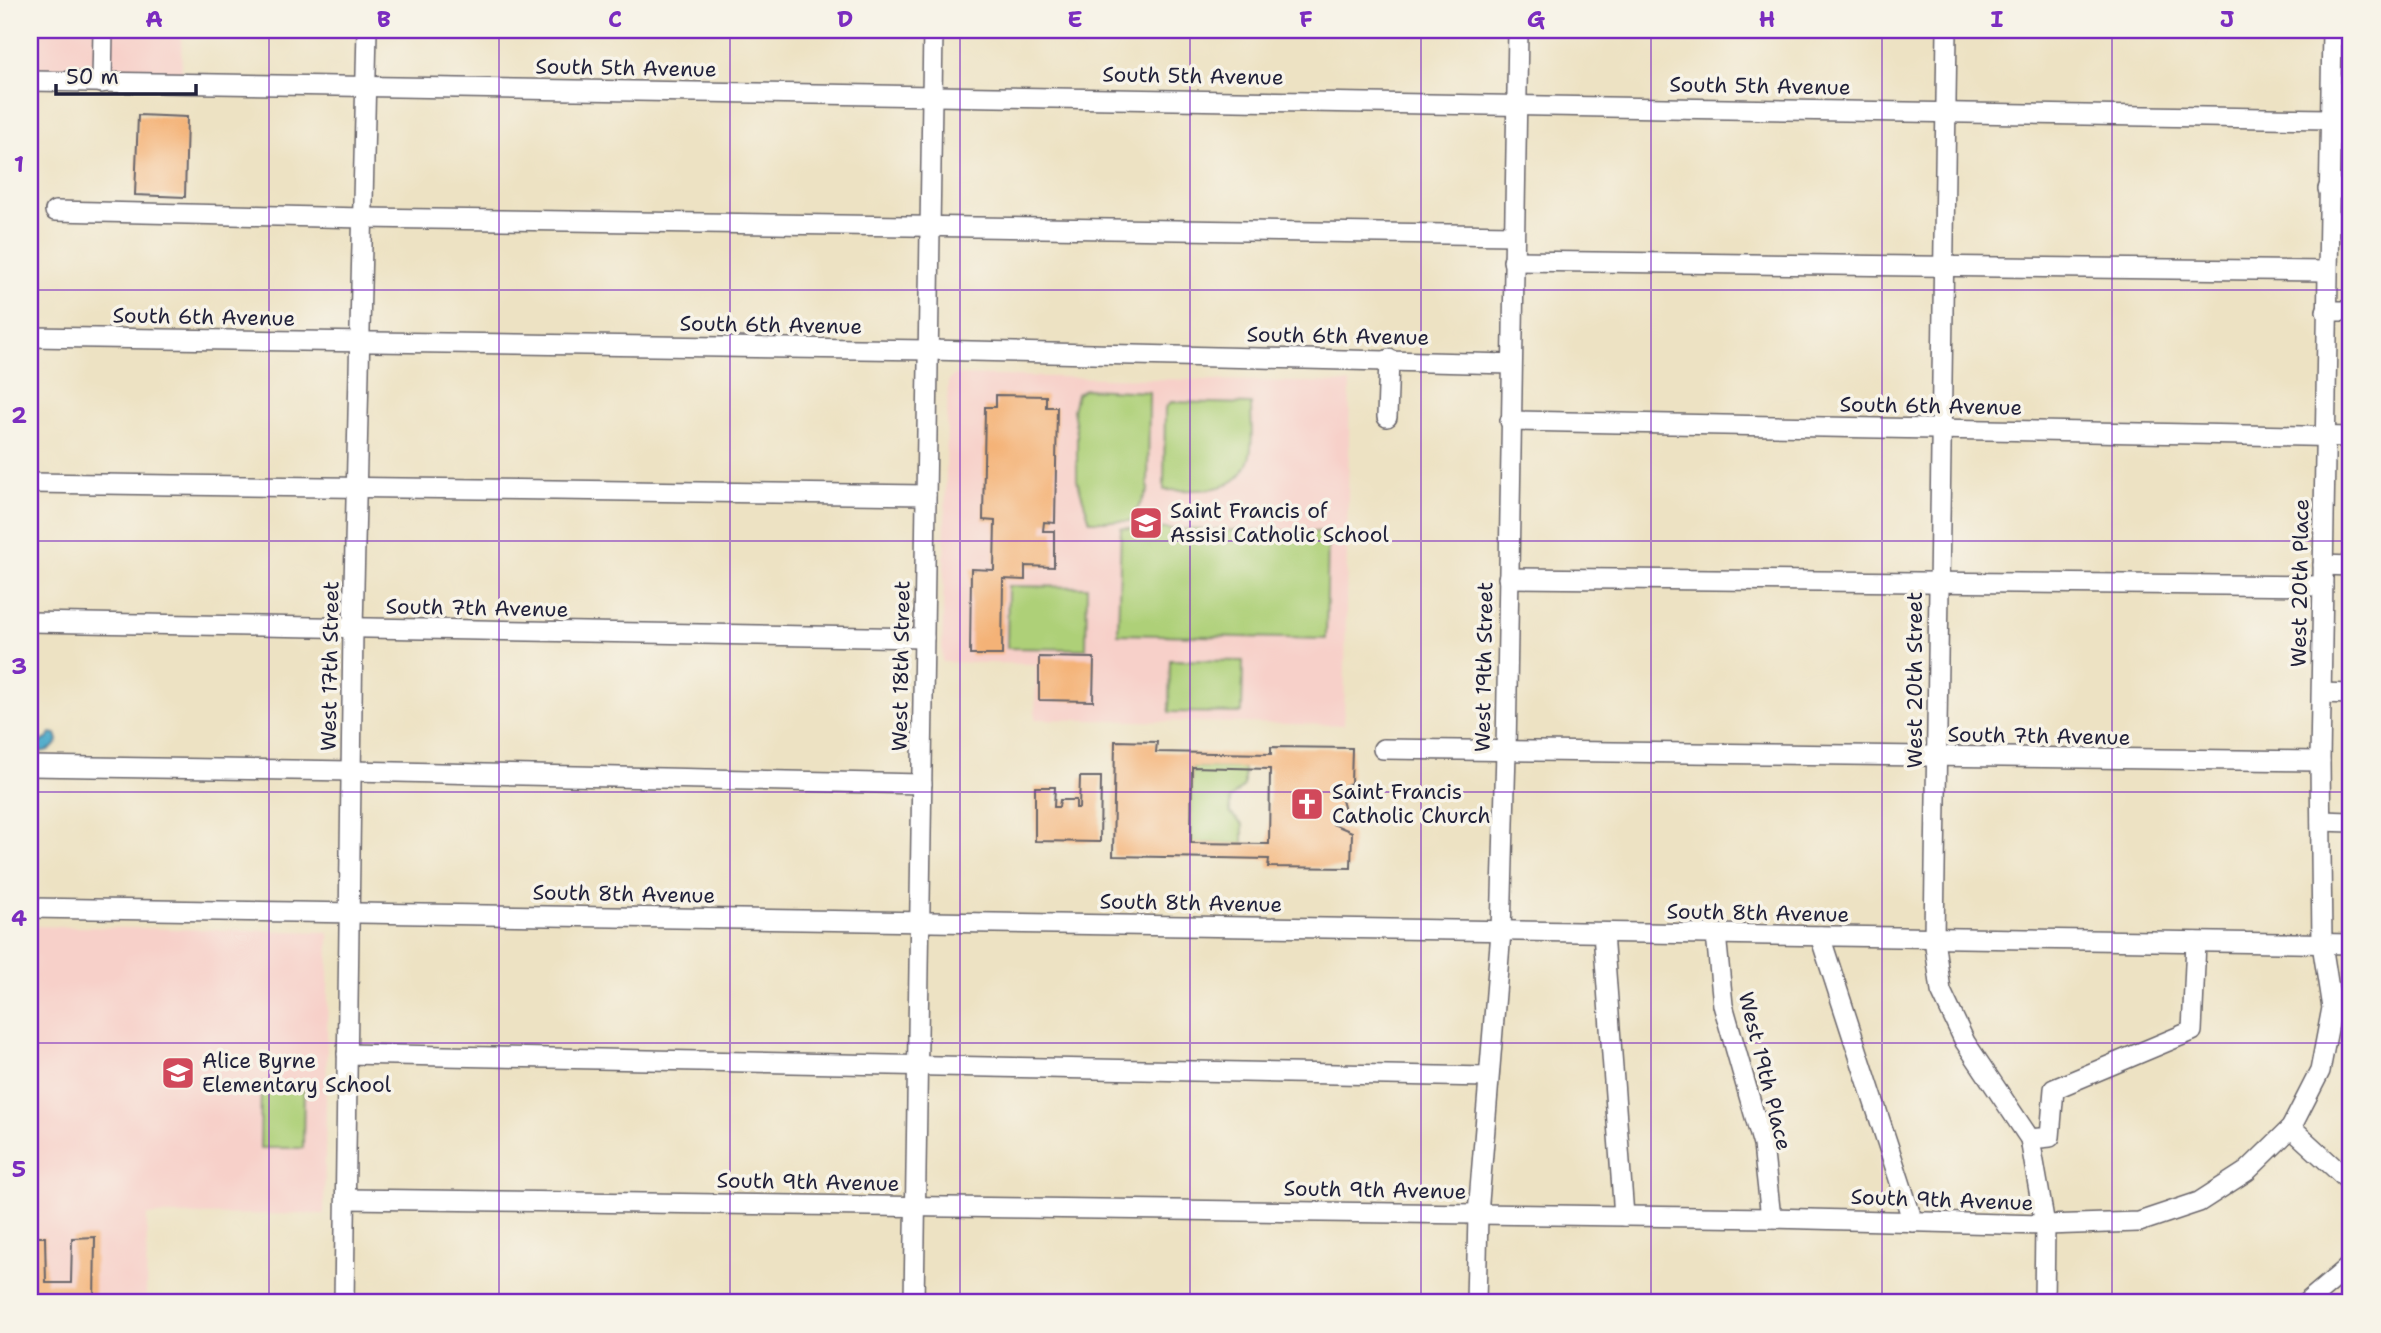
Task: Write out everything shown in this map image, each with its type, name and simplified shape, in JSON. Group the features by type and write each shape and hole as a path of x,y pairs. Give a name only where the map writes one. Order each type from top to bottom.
{"street":[{"path":"102,83 103,30"},
{"name":"West 17th Street","path":"344,1303 353,629 367,30"},
{"name":"West 18th Street","path":"914,1303 933,30"},
{"name":"West 19th Street","path":"1476,1303 1478,1214 1501,932 1518,30"},
{"name":"West 20th Street","path":"1947,30 1934,938 1941,991 1965,1042 2030,1139 2045,1225 2044,1303"},
{"name":"West 20th Place","path":"2291,1128 2320,1071 2332,1008 2322,944 2320,761 2332,30"},
{"path":"2331,73 2351,73"},
{"name":"South 5th Avenue","path":"30,81 2329,119"},
{"path":"2328,189 2351,189"},
{"path":"55,212 1514,235"},
{"path":"1513,261 2327,271"},
{"path":"2326,311 2351,311"},
{"name":"South 6th Avenue","path":"30,337 929,350 1511,364"},
{"path":"1387,417 1389,359"},
{"name":"South 6th Avenue","path":"1510,421 2351,437"},
{"path":"30,483 926,495"},
{"path":"2323,565 2351,566"},
{"path":"1508,578 2323,586"},
{"name":"South 7th Avenue","path":"30,622 924,638"},
{"path":"2322,693 2351,694"},
{"name":"South 7th Avenue","path":"1382,749 2320,761"},
{"path":"30,766 922,784"},
{"path":"2320,821 2351,822"},
{"name":"South 8th Avenue","path":"30,908 2351,944"},
{"path":"1603,933 1624,1216"},
{"name":"West 19th Place","path":"1716,934 1723,1005 1763,1144 1771,1218"},
{"path":"1820,936 1913,1222"},
{"path":"2030,1139 2050,1137 2054,1089 2192,1031 2196,942"},
{"path":"347,1054 1488,1077"},
{"path":"2291,1128 2351,1183"},
{"name":"South 9th Avenue","path":"346,1199 1771,1218 2045,1225 2139,1222 2199,1202 2248,1171 2291,1128"},
{"path":"2306,1303 2351,1265"}],"shaded area":[{"path":"30,30 181,30 182,84 30,80"},
{"name":"Saint Francis of Assisi Catholic School","path":"954,375 1350,383 1344,725 1035,719 1036,664 942,662 948,382"},
{"name":"Alice Byrne Elementary School","path":"30,926 329,932 324,1214 147,1215 146,1303 30,1303"}],"green space":[{"path":"1085,389 1149,392 1148,491 1130,521 1090,521 1077,480 1077,433 1073,410 1077,394"},
{"path":"1171,402 1251,404 1251,453 1243,471 1235,479 1214,488 1164,490 1165,408"},
{"path":"1121,528 1328,532 1326,639 1118,634"},
{"path":"1008,586 1087,587 1086,649 1007,648"},
{"path":"1170,660 1243,661 1242,713 1169,712"},
{"path":"1192,767 1244,768 1244,786 1230,799 1230,813 1243,825 1243,844 1191,843"},
{"path":"261,1083 304,1083 303,1148 260,1148"}],"water":[{"path":"51,733 56,734 58,740 55,746 46,751 36,751 37,744 47,739"}],"building":[{"path":"138,115 187,117 185,197 135,195"},
{"path":"996,395 1046,396 1046,407 1057,407 1055,523 1044,522 1043,531 1054,531 1054,567 1025,566 1025,580 1003,579 1002,655 970,655 971,569 994,570 995,521 983,520 985,407 996,407"},
{"path":"1039,657 1094,658 1093,701 1039,700"},
{"path":"1115,741 1157,742 1156,752 1271,754 1271,747 1352,748 1351,783 1346,785 1346,790 1334,789 1334,794 1341,797 1344,807 1341,817 1333,820 1333,824 1352,832 1351,868 1268,867 1269,859 1113,856","holes":["1192,767 1270,769 1269,844 1191,843"]},
{"path":"1080,777 1101,777 1100,842 1035,841 1035,787 1055,787 1054,807 1059,807 1060,800 1076,800 1076,808 1079,808"},
{"path":"30,1178 36,1192 34,1209 30,1209"},
{"path":"30,1237 45,1237 46,1283 71,1283 72,1238 95,1237 94,1303 30,1303"}],"place":[{"name":"Saint Francis of Assisi Catholic School","path":"1146,523"},
{"name":"Saint Francis Catholic Church","path":"1307,804"},
{"name":"Alice Byrne Elementary School","path":"178,1073"}]}
